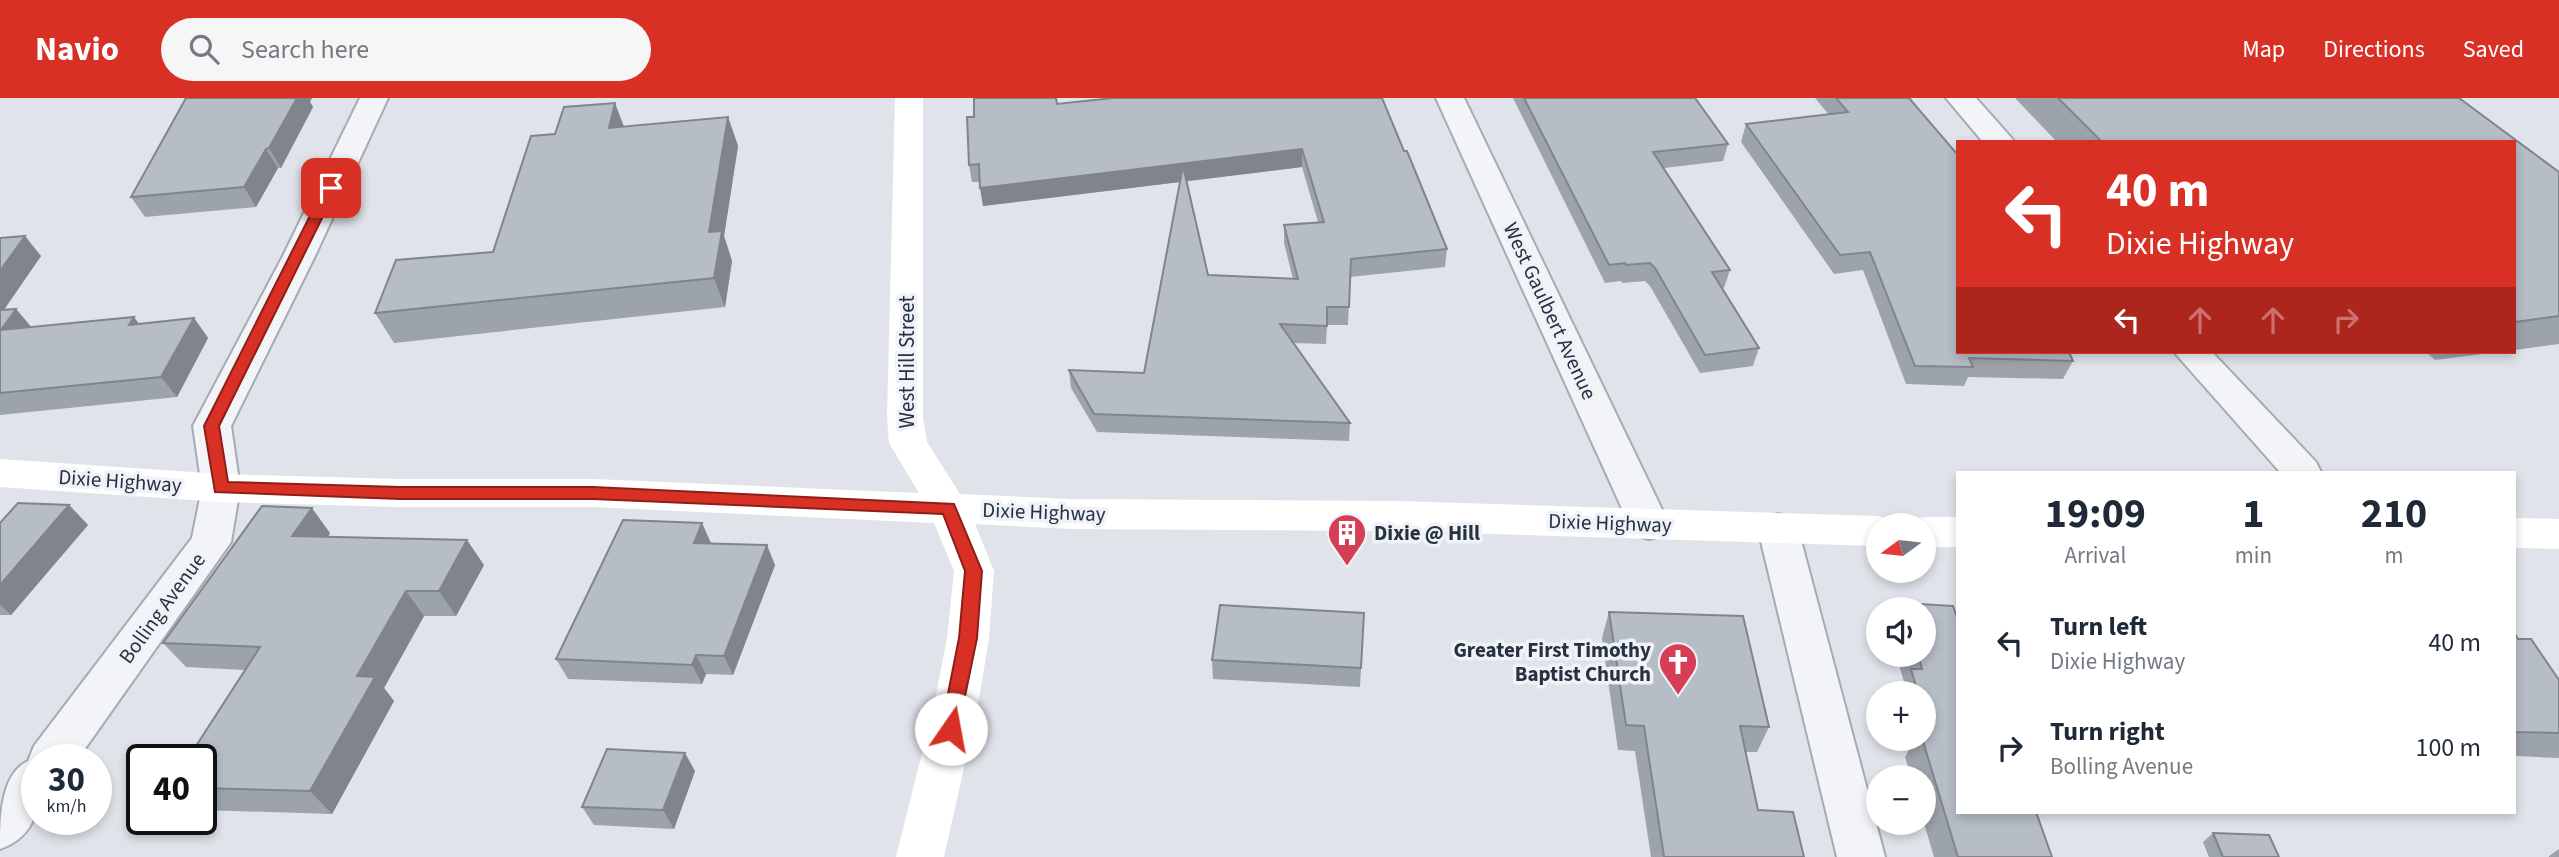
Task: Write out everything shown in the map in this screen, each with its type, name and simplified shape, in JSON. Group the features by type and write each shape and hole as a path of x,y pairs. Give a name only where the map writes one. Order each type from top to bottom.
{"street":[{"name":"Bolling Avenue","path":"62,744 211,542 221,488 212,426 299,256 374,98"},
{"name":"West Hill Street","path":"909,98 905,417 908,443 948,508 974,571 968,638 956,705 920,857"},
{"name":"West Gaulbert Avenue","path":"1450,98 1649,524"},
{"path":"1960,98 1998,140"},
{"path":"2194,354 2301,471"},
{"name":"Dixie Highway","path":"0,473 221,488 400,493 593,493 1071,514 1397,516 1866,531"},
{"path":"1778,529 1861,857"},
{"path":"1936,531 1956,532"},
{"path":"2516,533 2559,534"},
{"path":"0,828 21,800"}],"building":[{"path":"186,98 297,98 244,187 131,197"},
{"path":"974,98 1056,98 1057,104 1113,98 1382,98 1447,249 1351,259 1349,307 1327,307 1327,326 1280,324 1350,423 1094,414 1069,370 1144,373 1183,166 1208,275 1298,279 1284,225 1324,222 1302,149 980,188 979,164 969,165 967,117 974,117"},
{"path":"1524,98 1695,98 1728,144 1653,152 1730,270 1712,272 1759,348 1705,355 1650,263 1609,265"},
{"path":"1836,98 1909,98 1956,153 1956,354 2070,354 2073,361 1969,358 1973,367 1915,366 1870,252 1840,255 1746,124 1848,112"},
{"path":"2058,98 2459,98 2516,140 2100,140"},
{"path":"615,103 609,128 728,117 709,232 722,231 714,278 375,313 396,260 493,252 531,136 555,134 564,107"},
{"path":"2516,140 2559,172 2559,316 2516,322"},
{"path":"25,236 0,271 0,238"},
{"path":"16,309 1,330 134,317 129,325 194,318 161,377 0,393 0,310"},
{"path":"18,503 69,505 0,585 0,523"},
{"path":"262,506 312,508 292,536 467,540 439,591 406,591 357,676 375,677 310,791 217,788 217,744 197,744 260,647 163,643"},
{"path":"623,520 702,523 694,543 767,545 724,656 696,655 692,665 556,659"},
{"path":"1220,605 1364,613 1361,668 1212,660"},
{"path":"1936,605 1953,606 1956,614 1956,814 2037,814 2052,857 1958,857 1936,784 1936,765 1930,765 1926,751 1936,751 1936,681 1914,681 1911,669 1936,667"},
{"name":"Greater First Timothy Baptist Church","path":"1609,612 1743,616 1769,727 1740,726 1758,810 1793,812 1804,857 1664,857 1644,726 1626,725"},
{"path":"2516,636 2518,639 2531,639 2559,680 2559,733 2516,732"},
{"path":"607,749 685,753 663,810 582,807"},
{"path":"2213,833 2269,835 2279,857 2223,857"}],"place":[{"name":"Dixie @ Hill","path":"1347,567"},
{"name":"Greater First Timothy Baptist Church","path":"1678,696"}],"route":[{"path":"331,188 212,426 221,488 400,493 593,493 948,508 974,571 968,638 951,729"}]}
